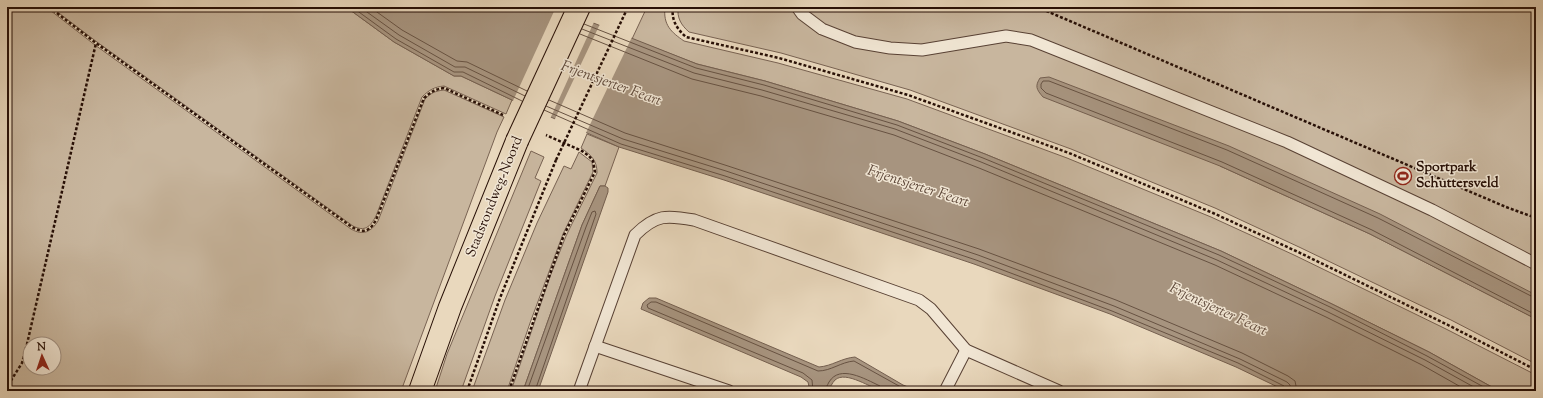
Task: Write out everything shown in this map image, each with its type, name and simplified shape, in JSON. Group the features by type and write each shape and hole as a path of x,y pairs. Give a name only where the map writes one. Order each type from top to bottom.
{"main road":[{"name":"Stadsrondweg-Noord","path":"420,391 450,306 517,141 579,7"}],"lane":[{"path":"797,7 802,14 822,29 855,42 890,48 922,50 1006,36 1031,40 1287,142 1432,210 1536,264"},
{"path":"579,391 635,235 645,225 658,219 672,216 694,220 919,300 931,310 966,350 1059,391"},
{"path":"595,346 729,391"},
{"path":"945,391 966,350"}],"path":[{"path":"48,7 352,227 361,231 367,231 372,227 376,220 424,98 430,92 436,89 444,88 504,116"},
{"path":"467,391 500,298 556,160 628,7"},
{"path":"673,7 674,22 678,30 686,37 779,58 908,95 1069,153 1213,213 1289,248 1448,325 1536,370"},
{"path":"1037,7 1499,204 1536,218"},
{"path":"7,384 10,382 22,363 27,344 96,43"},
{"path":"509,391 564,235 595,172 593,161 589,156 582,151 540,132"}],"shaded area":[{"path":"7,7 46,7 95,45 351,229 359,232 366,232 370,230 378,221 425,99 429,95 444,90 504,117 497,132 401,391 7,391"},
{"path":"51,7 346,7 394,42 454,76 461,76 512,100 506,114 444,86 434,88 427,92 422,97 376,216 369,226 361,229 353,226 97,42"},
{"path":"647,7 665,7 665,19 669,27 684,41 778,63 907,99 1067,158 1211,217 1294,255 1446,329 1536,375 1536,391 1499,391 1429,352 1221,251 985,154 898,121 765,81 697,64 632,39"},
{"name":"Sportpark Schuttersveld","path":"678,7 1536,7 1536,307 1368,220 1220,166 1370,234 1536,319 1536,364 1451,320 1215,208 1071,149 910,90 781,53 689,32 680,21"},
{"path":"587,134 619,147 605,186 600,186 582,225 523,391 511,391 551,274 566,236 597,173 595,161 581,148"},
{"path":"531,151 544,157 535,178 541,181 495,296 461,391 435,391 447,354"},
{"path":"579,152 592,162 593,172 563,234 507,391 472,391 505,300 537,223 564,166 571,169"}],"water":[{"name":"Frjentsjerter Feart","path":"346,7 553,7 697,64 765,81 898,121 985,154 1221,251 1429,352 1499,391 1286,391 1236,367 1110,314 974,264 724,180 619,147 461,76 454,76 394,42"},
{"path":"1049,77 1229,146 1380,214 1536,295 1536,319 1370,234 1220,166 1043,97 1038,90 1037,83 1040,78"},
{"path":"600,186 605,186 608,188 608,192 538,391 523,391 582,225"},
{"path":"649,298 656,298 819,367 855,357 903,385 918,391 883,391 846,377 835,380 828,391 810,391 808,382 801,377 641,309 643,303"}],"pier":[{"path":"556,7 594,22 550,119 512,103"},
{"path":"600,24 632,37 585,135 554,121"}],"place":[{"name":"Sportpark Schuttersveld","path":"1403,176"}]}
